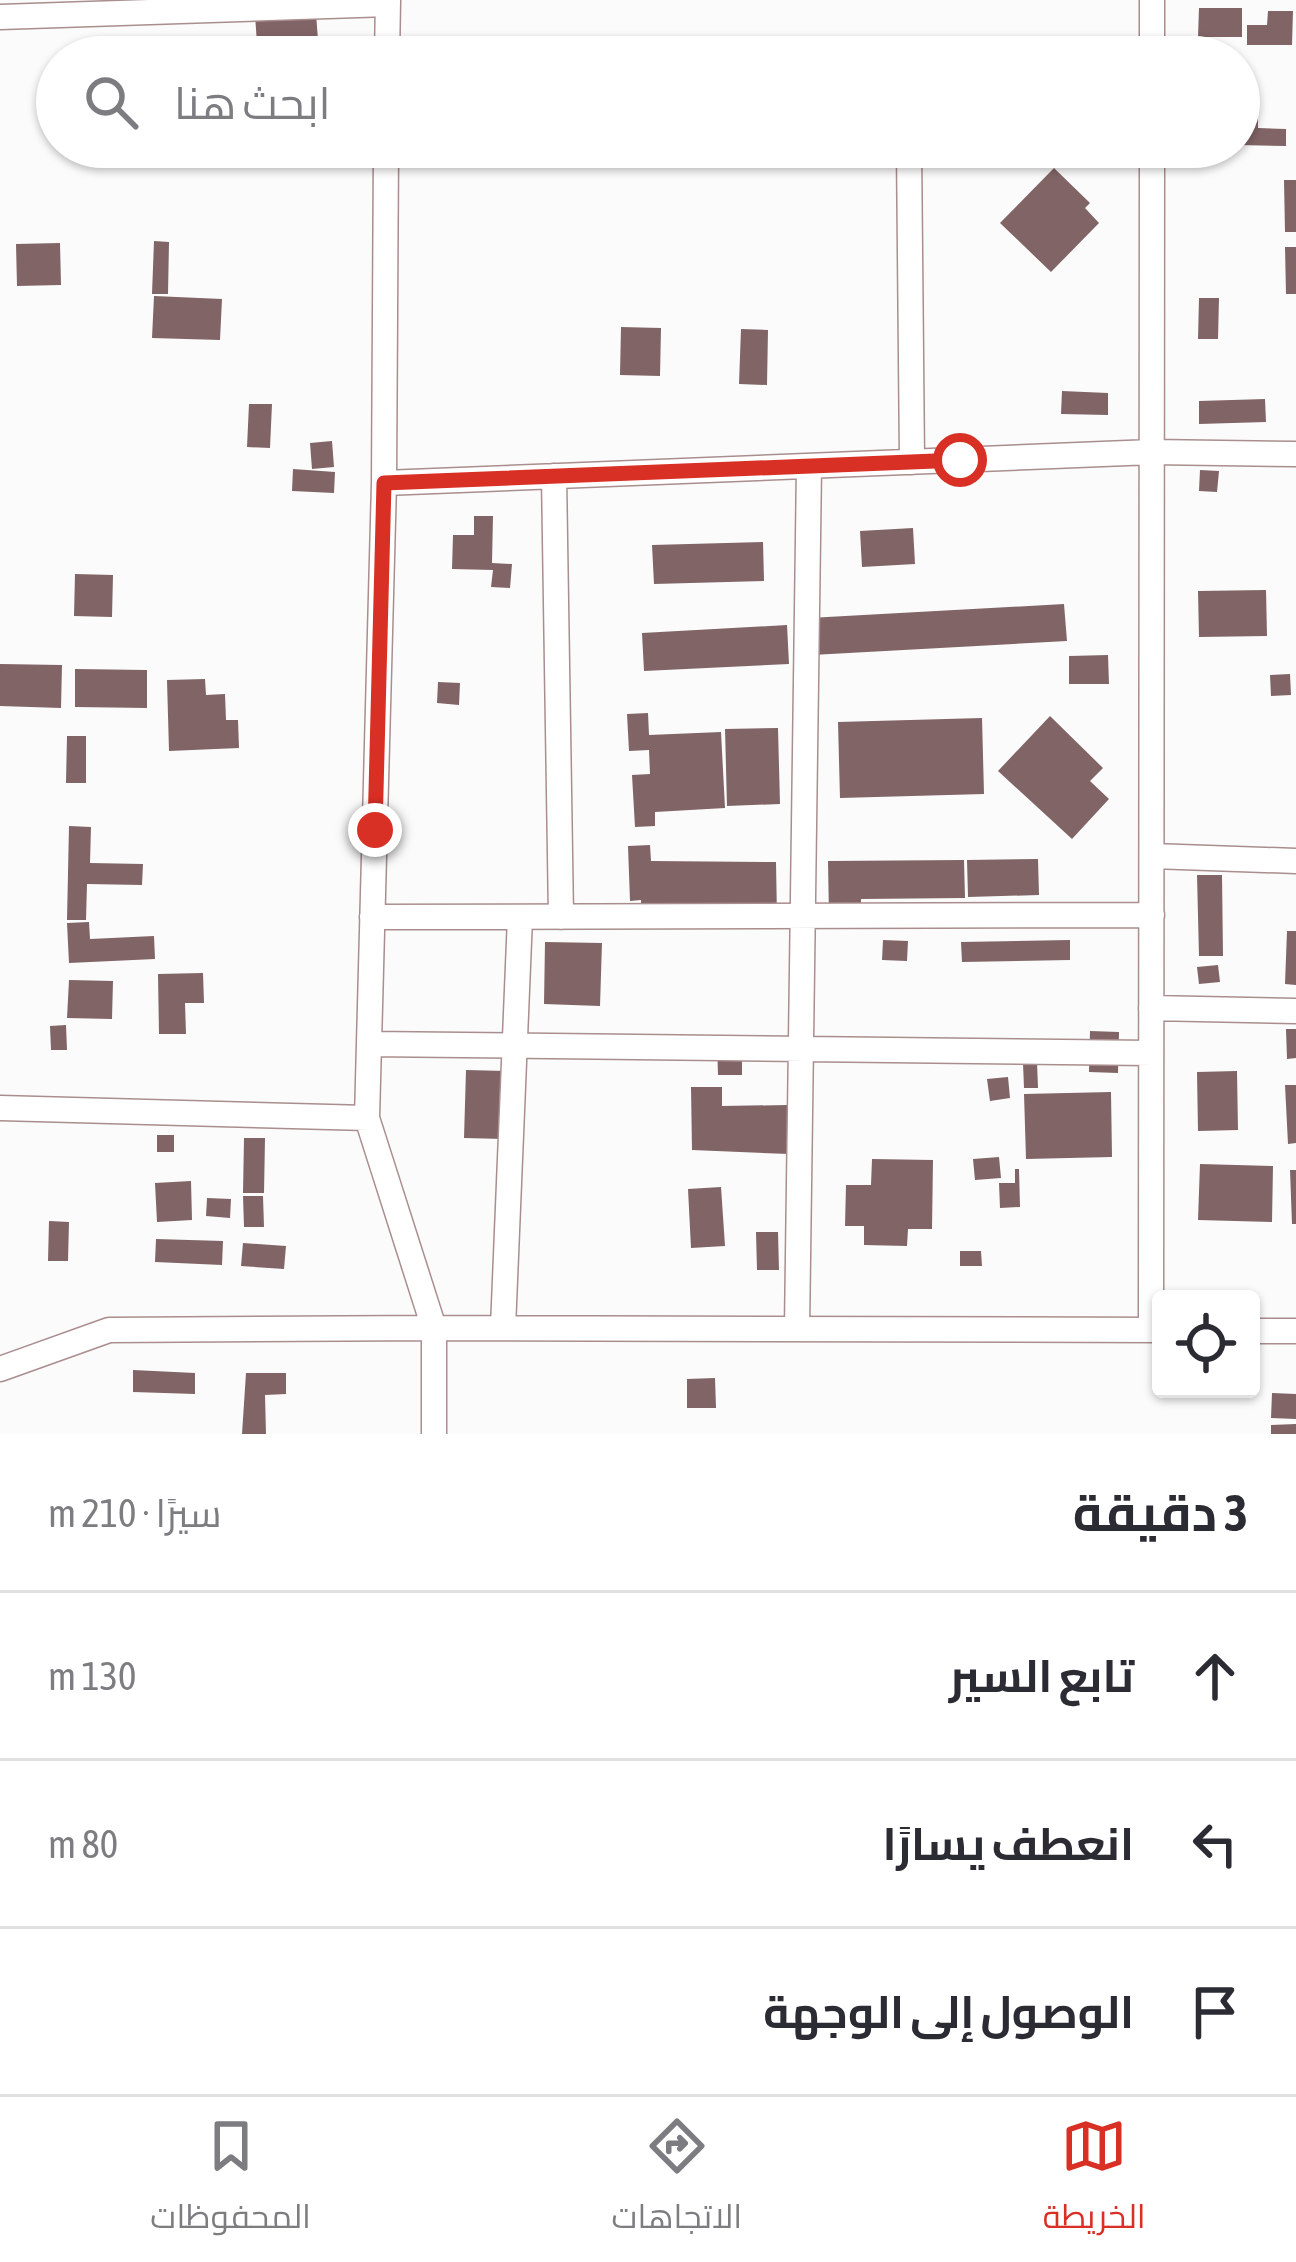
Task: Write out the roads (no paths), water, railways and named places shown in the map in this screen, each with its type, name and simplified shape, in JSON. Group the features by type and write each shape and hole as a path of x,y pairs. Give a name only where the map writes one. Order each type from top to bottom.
{"street":[{"path":"1152,0 1152,36"},
{"path":"0,17 388,2 387,36"},
{"path":"386,168 384,483 367,1118 434,1328 434,1434"},
{"path":"909,168 912,462"},
{"path":"1152,168 1155,1290"},
{"path":"384,483 1152,452 1296,454"},
{"path":"797,1329 809,466"},
{"path":"554,476 561,916"},
{"path":"1152,856 1296,862"},
{"path":"372,917 1152,915"},
{"path":"503,1328 520,916"},
{"path":"1151,1007 1296,1011"},
{"path":"369,1044 1151,1053"},
{"path":"0,1108 367,1118"},
{"path":"0,1370 109,1330 1152,1330"},
{"path":"1260,1330 1296,1331"}]}
